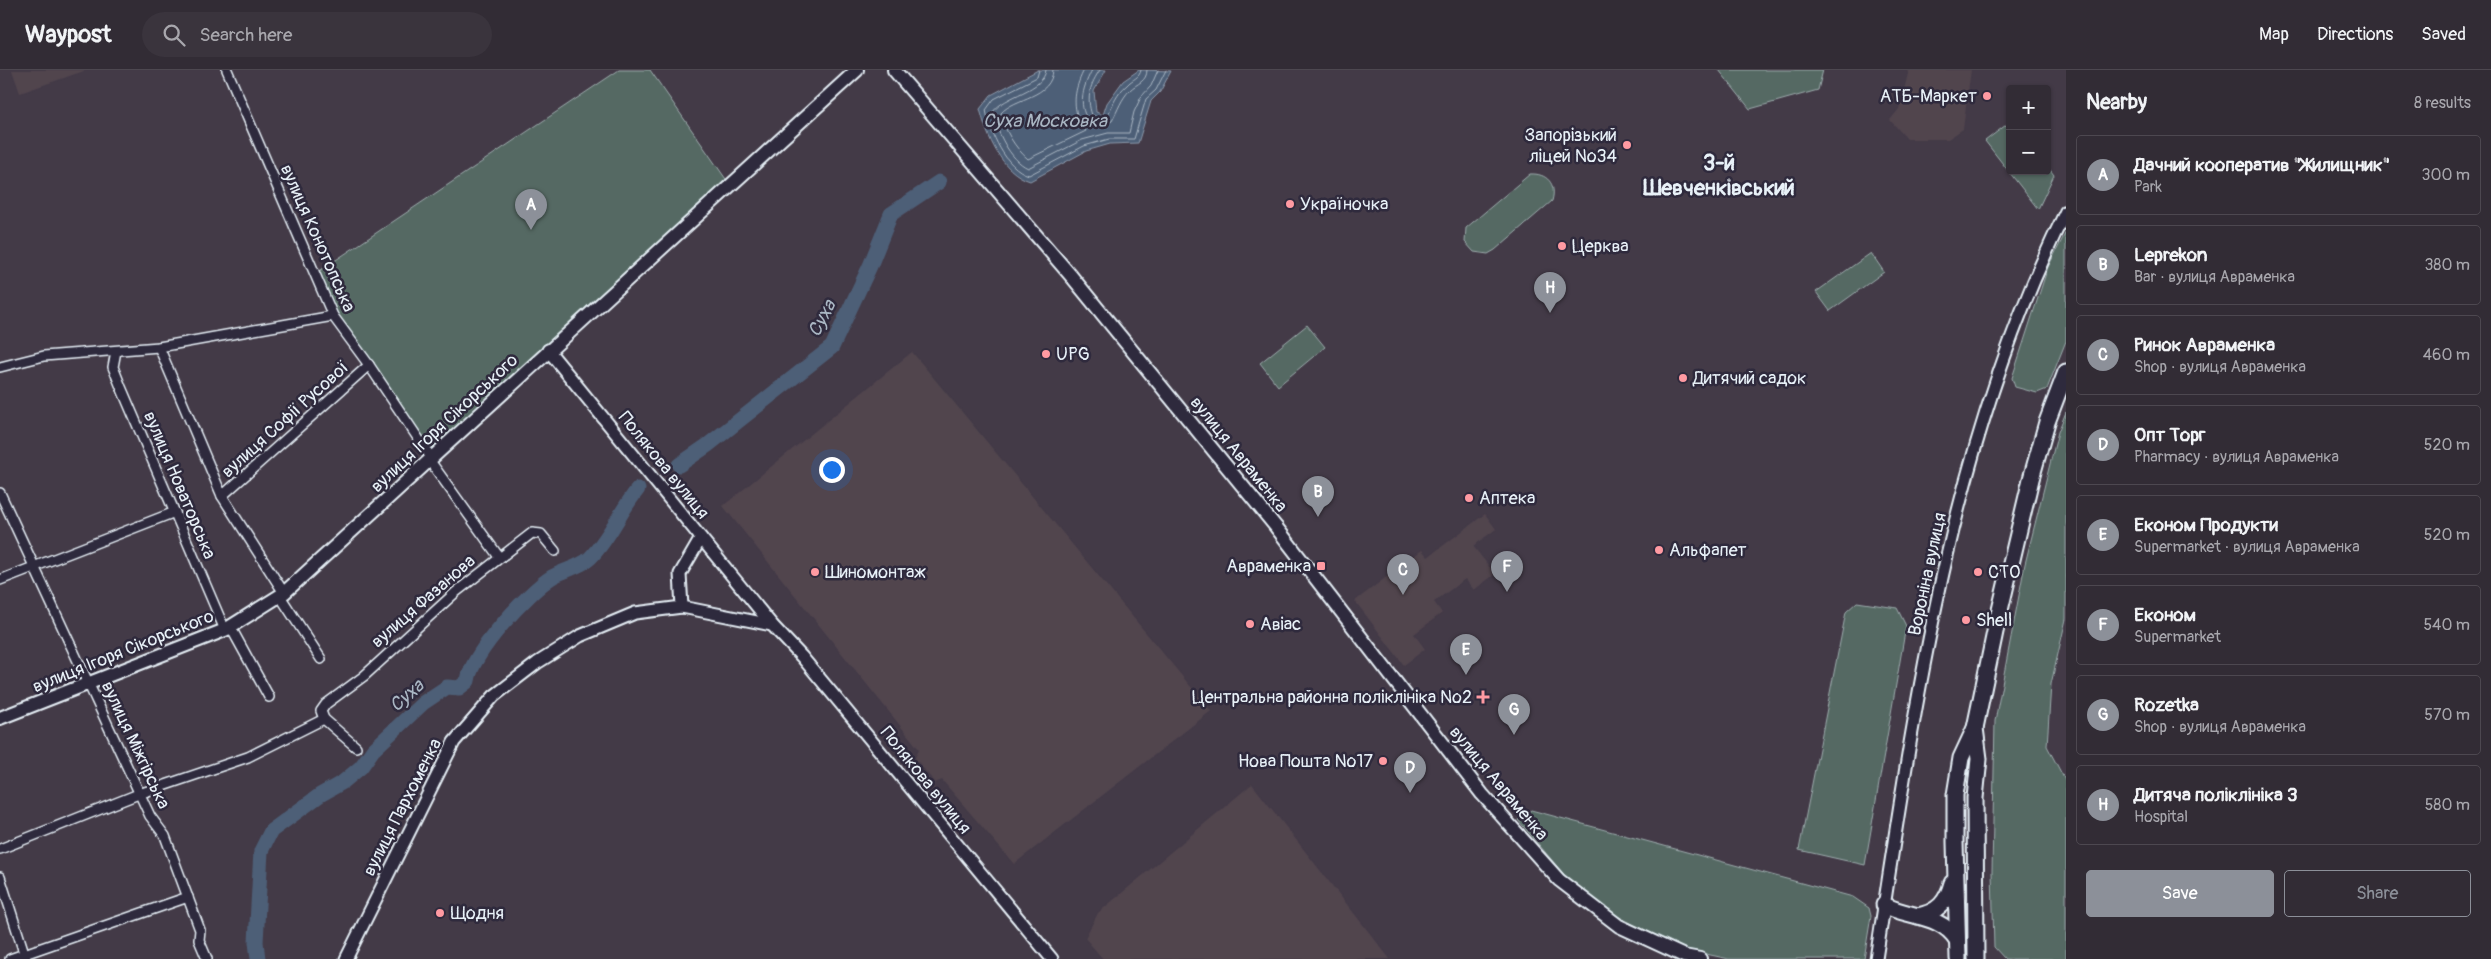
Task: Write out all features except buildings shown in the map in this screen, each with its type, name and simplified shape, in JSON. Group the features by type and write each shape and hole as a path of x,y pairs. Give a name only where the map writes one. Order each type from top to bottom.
{"highway":[{"path":"1957,953 1955,795 1959,767 1961,758 1975,728 1996,627 2031,479 2047,422 2066,372"},
{"path":"1975,728 1979,759 1975,844 1976,959"},
{"path":"1917,917 1932,913 1944,904 1950,891 1955,870"},
{"path":"1884,905 1898,912 1936,920 1946,926 1957,953"}],"main road":[{"name":"вулиця Ігоря Сікорського","path":"0,718 228,628 282,594 857,70"},
{"name":"вулиця Авраменка","path":"894,70 1072,277 1276,527 1482,794 1559,880 1618,926 1684,956 1700,959"}],"street":[{"name":"вулиця Конотопська","path":"227,70 333,316 369,365 431,460 499,557"},
{"name":"Вороніна вулиця","path":"1876,959 1921,682 1952,534 1979,438 2013,332 2066,211"},
{"path":"0,367 44,356 92,350 116,351 159,347 333,316"},
{"name":"вулиця Новаторська","path":"159,347 222,496 321,659"},
{"name":"Полякова вулиця","path":"548,350 772,625 802,657 1052,959"},
{"name":"вулиця Новаторська","path":"116,351 113,366 174,512 228,628 269,697"},
{"name":"вулиця Софії Русової","path":"222,496 369,365"},
{"name":"вулиця Міжгірська","path":"0,494 150,816 164,836 200,930 198,940 207,959"},
{"path":"0,580 174,512"},
{"name":"вулиця Фазанова","path":"324,719 321,711 326,704 364,676 456,592 532,533 541,534 555,552"},
{"path":"701,538 680,574 682,607 772,625"},
{"name":"вулиця Пархоменка","path":"346,959 454,742 494,696 537,663 580,636 635,613 682,607"},
{"path":"0,849 136,795 248,757 324,719 356,747"},
{"path":"0,878 25,957"},
{"path":"10,959 25,957 188,897"}],"shaded area":[{"path":"12,70 87,70 20,93"},
{"path":"1909,70 1971,70 1963,129 1948,139 1907,139 1890,120 1899,109"},
{"path":"912,352 1211,711 1014,864 942,780 935,783 915,758 919,749 723,506"},
{"path":"1485,514 1496,529 1473,546 1495,574 1474,590 1465,579 1434,602 1442,613 1414,634 1425,649 1404,665 1355,601 1422,550 1428,557"},
{"path":"1252,784 1390,959 1103,959 1085,938 1098,913"}],"green space":[{"path":"619,70 650,70 730,185 430,461 333,316 315,274"},
{"path":"1719,70 1823,70 1818,90 1750,109"},
{"path":"2006,125 2006,168 1985,141"},
{"path":"2051,171 2054,175 2038,209 2012,175 2051,175"},
{"path":"1530,174 1541,175 1549,181 1553,189 1552,201 1495,250 1488,254 1474,252 1465,242 1466,228"},
{"path":"2066,232 2066,341 2047,389 2037,393 2015,387 2012,378 2048,267"},
{"path":"1871,253 1884,272 1830,311 1816,292"},
{"path":"1307,325 1325,347 1278,386 1260,363"},
{"path":"2066,412 2066,619 2051,684 2047,746 2066,782 2066,959 2005,959 1994,947 1992,872 1995,721 2025,564 2058,432"},
{"path":"1857,602 1897,608 1906,626 1865,865 1799,850 1846,612"},
{"path":"1531,810 1853,897 1869,908 1871,916 1864,959 1729,959 1683,949 1613,914 1567,878 1518,820"}],"water":[{"name":"Суха Московка","path":"1038,70 1106,70 1094,91 1096,112 1103,115 1107,103 1123,81 1139,70 1171,71 1160,92 1151,101 1138,143 1110,144 1086,151 1030,181 1011,170 1003,161 991,141 980,109 991,95"}],"waterway":[{"name":"Суха","path":"679,465 708,445 832,347 870,266 891,214 939,182"},
{"name":"Суха","path":"258,959 256,942 261,851 271,831 320,795 343,782 361,767 373,750 423,703 447,687 459,688 468,681 471,670 479,656 502,624 542,584 590,558 603,542 638,489"}],"place":[{"name":"АТБ-Маркет","path":"1987,96"},
{"name":"Запорізький ліцей №34","path":"1627,145"},
{"name":"Україночка","path":"1290,204"},
{"name":"Дачний кооператив \"Жилищник\"","path":"531,230"},
{"name":"Церква","path":"1562,246"},
{"name":"Дитяча поліклініка 3","path":"1550,313"},
{"name":"UPG","path":"1046,354"},
{"name":"Дитячий садок","path":"1683,378"},
{"name":"Аптека","path":"1469,498"},
{"name":"Leprekon","path":"1318,517"},
{"name":"Альфапет","path":"1659,550"},
{"name":"Авраменка","path":"1321,566"},
{"name":"Шиномонтаж","path":"815,572"},
{"name":"СТО","path":"1978,572"},
{"name":"Економ","path":"1507,592"},
{"name":"Ринок Авраменка","path":"1403,595"},
{"name":"Shell","path":"1966,620"},
{"name":"Авіас","path":"1250,624"},
{"name":"Економ Продукти","path":"1466,675"},
{"name":"Центральна районна поліклініка №2","path":"1483,697"},
{"name":"Rozetka","path":"1514,735"},
{"name":"Нова Пошта №17","path":"1383,761"},
{"name":"Опт Торг","path":"1410,793"},
{"name":"Щодня","path":"440,913"}],"district":[{"name":"3-й Шевченківський","path":"1719,174"}]}
